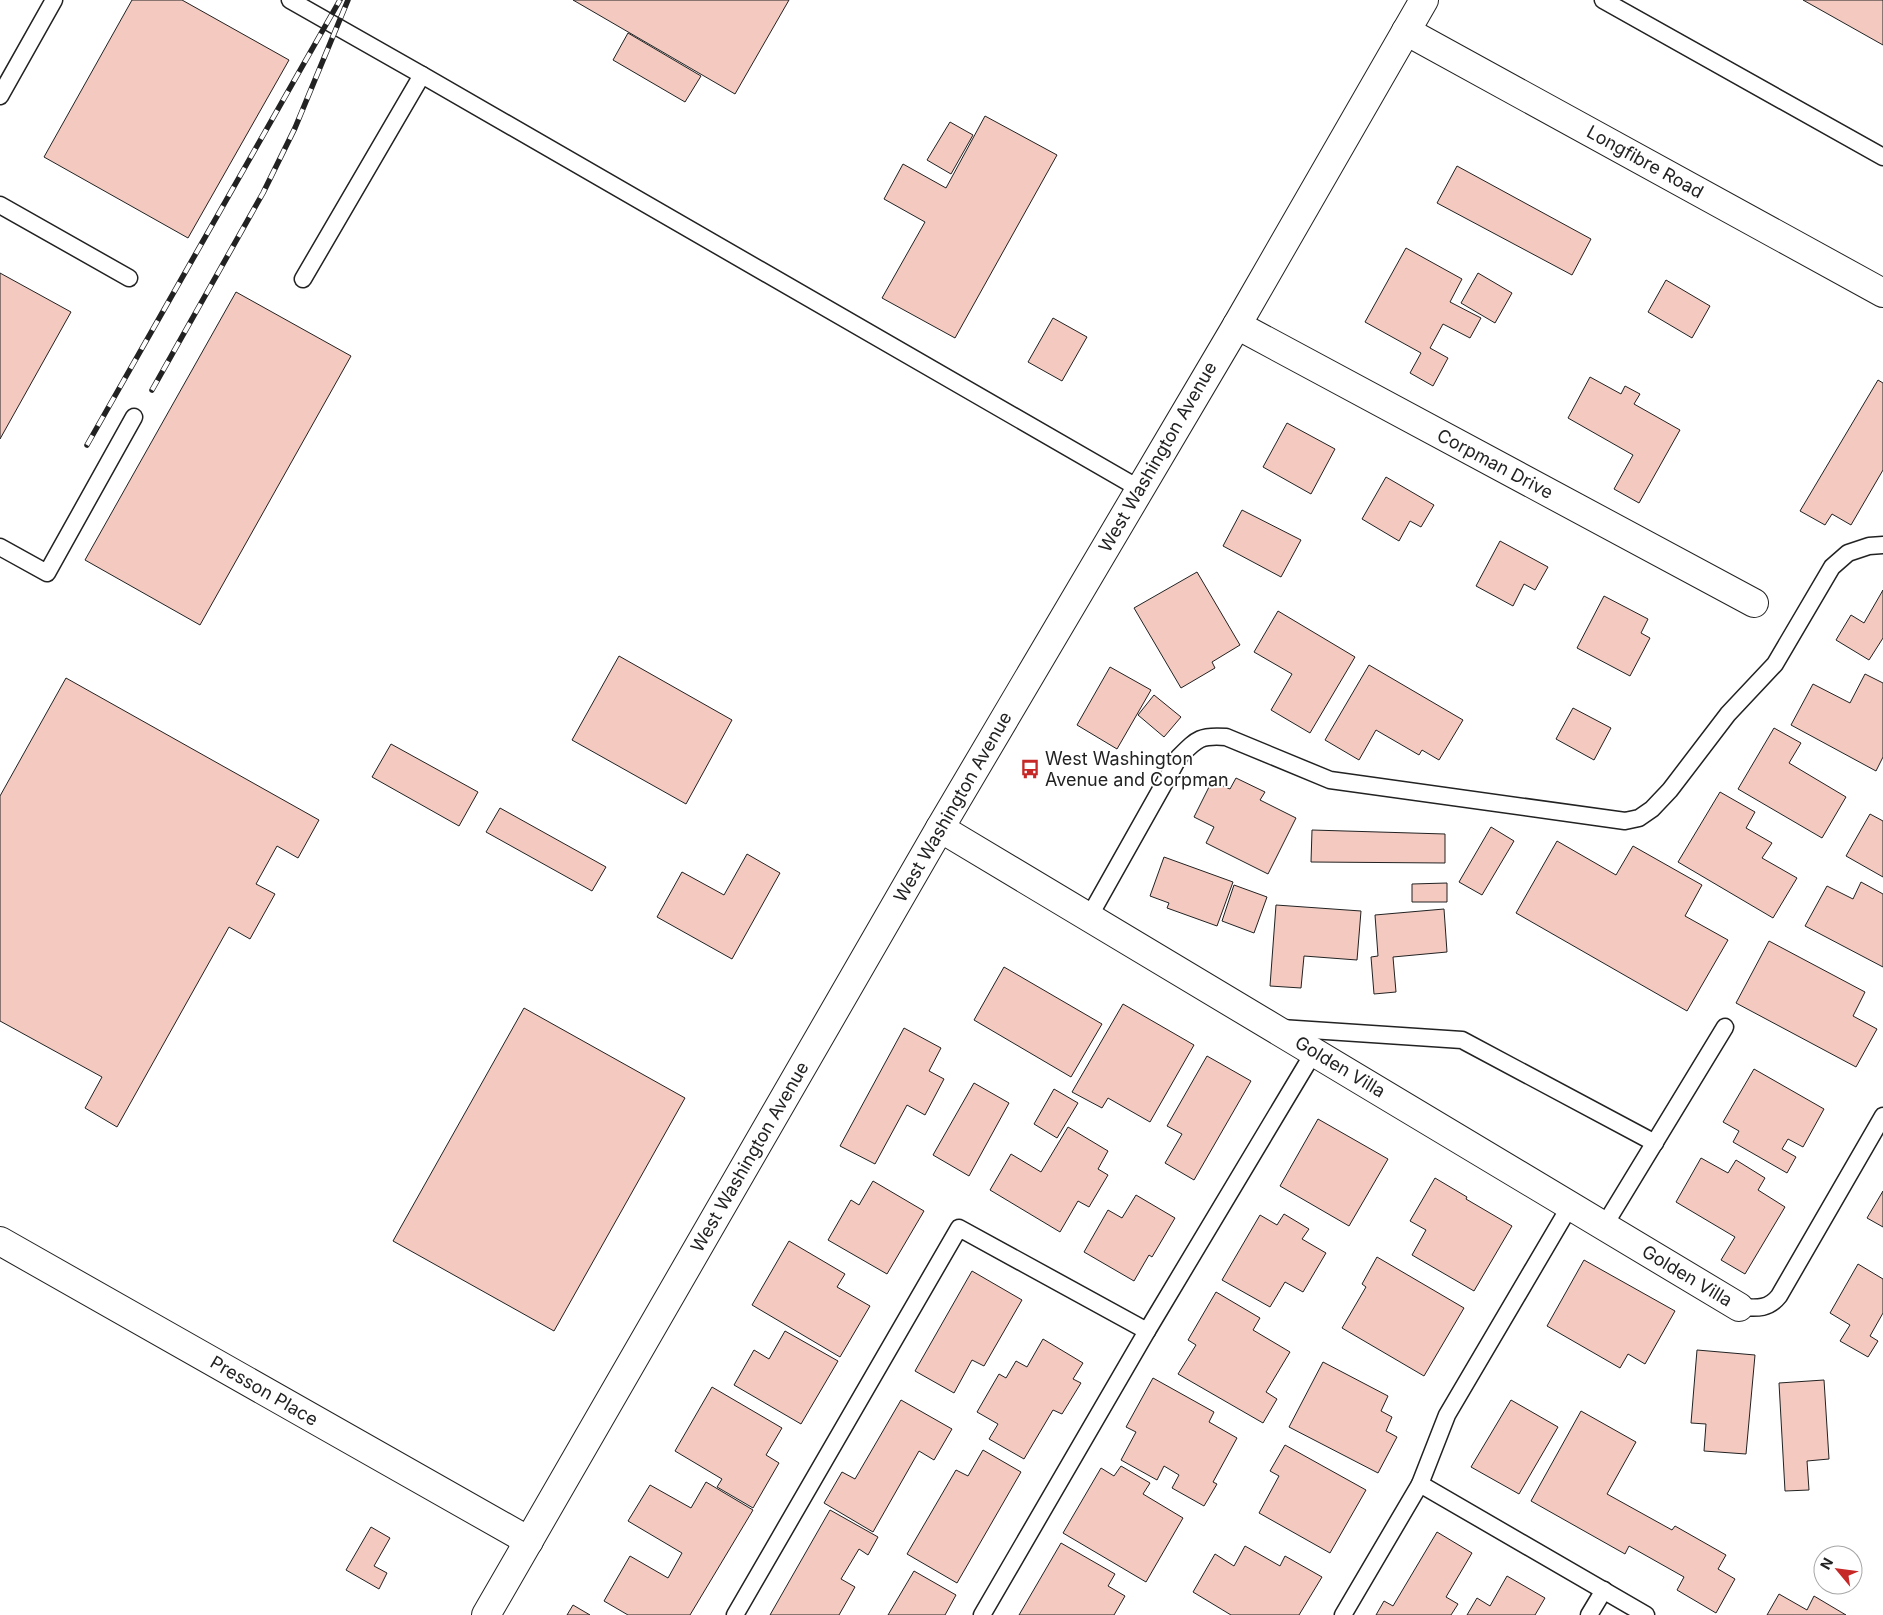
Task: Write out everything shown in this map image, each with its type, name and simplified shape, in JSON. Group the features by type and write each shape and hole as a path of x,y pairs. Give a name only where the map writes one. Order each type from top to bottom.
{"street":[{"name":"West Washington Avenue","path":"486,1615 940,828 1236,325 1424,0"},
{"name":"Longfibre Road","path":"1406,31 1883,292"},
{"name":"Corpman Drive","path":"1236,325 1754,603"},
{"name":"Golden Villa","path":"940,828 1739,1307"},
{"name":"Presson Place","path":"0,1241 529,1541"}],"lane":[{"path":"0,96 54,0"},
{"path":"290,0 1140,489"},
{"path":"1603,0 1883,157"},
{"path":"304,279 422,75"},
{"path":"0,205 129,278"},
{"path":"0,547 46,573 134,418"},
{"path":"1089,917 1179,757 1196,740 1208,736 1226,737 1330,780 1626,821 1640,818 1652,809 1670,790 1728,714 1776,664 1832,567 1848,553 1869,546 1883,545"},
{"path":"1604,1226 1726,1027"},
{"path":"1274,1028 1462,1040 1655,1143"},
{"path":"982,1615 1147,1331 1314,1052"},
{"path":"1739,1307 1761,1308 1772,1305 1779,1296 1883,1116"},
{"path":"1343,1615 1420,1484 1447,1415 1570,1206"},
{"path":"735,1615 959,1228 1147,1331"},
{"path":"1420,1484 1646,1615"},
{"path":"1589,1615 1604,1590"}],"building":[{"path":"132,0 182,0 289,60 188,238 44,157"},
{"path":"573,0 789,0 735,94"},
{"path":"1803,0 1883,0 1883,45"},
{"path":"628,33 701,76 685,102 613,60"},
{"path":"985,116 1057,155 955,338 882,298 925,222 884,199 903,164 946,188"},
{"path":"950,122 973,135 951,174 927,160"},
{"path":"1457,166 1591,239 1572,275 1437,203"},
{"path":"1406,248 1462,279 1450,302 1481,318 1470,338 1443,324 1430,348 1448,358 1433,386 1410,373 1421,353 1365,322"},
{"path":"0,273 71,312 0,439"},
{"path":"1478,273 1512,293 1495,323 1461,303"},
{"path":"1666,280 1710,306 1692,338 1648,312"},
{"path":"236,292 351,356 200,625 85,560"},
{"path":"1053,318 1087,337 1062,381 1028,362"},
{"path":"1590,377 1621,394 1625,386 1640,394 1634,404 1680,430 1639,503 1614,489 1633,455 1568,418"},
{"path":"1878,380 1883,383 1883,470 1851,525 1832,514 1825,525 1800,511"},
{"path":"1287,423 1335,449 1311,494 1263,467"},
{"path":"1386,477 1434,505 1421,527 1410,521 1399,541 1362,519"},
{"path":"1242,510 1301,540 1281,577 1223,546"},
{"path":"1500,541 1548,567 1535,590 1524,584 1513,606 1476,586"},
{"path":"1197,572 1240,645 1212,662 1215,668 1181,688 1134,608"},
{"path":"1883,590 1883,638 1869,660 1836,640 1851,615 1864,623"},
{"path":"1604,596 1648,619 1641,633 1650,638 1630,676 1577,648"},
{"path":"1278,611 1355,657 1310,733 1271,710 1292,674 1254,652"},
{"path":"619,656 732,720 686,804 572,740"},
{"path":"1369,665 1463,720 1439,760 1422,750 1419,755 1376,730 1359,760 1325,740"},
{"path":"1110,667 1151,690 1117,749 1077,725"},
{"path":"1865,674 1883,683 1883,757 1876,771 1791,725 1813,684 1850,703"},
{"path":"66,678 319,820 298,858 277,846 256,884 275,894 250,939 229,927 117,1127 85,1108 102,1077 0,1021 0,796"},
{"path":"1154,695 1181,717 1164,737 1138,715"},
{"path":"1573,708 1611,728 1594,760 1556,739"},
{"path":"1774,728 1801,743 1789,763 1846,797 1822,838 1738,789"},
{"path":"391,744 478,792 459,826 372,777"},
{"path":"1236,778 1265,792 1260,800 1296,818 1268,874 1206,843 1214,827 1194,817 1212,781 1230,789"},
{"path":"1720,792 1755,812 1746,828 1772,843 1762,858 1797,878 1773,918 1678,862"},
{"path":"500,808 606,867 592,891 486,832"},
{"path":"1870,814 1883,821 1883,877 1846,856"},
{"path":"1491,827 1514,841 1482,895 1459,882"},
{"path":"1312,830 1445,834 1445,863 1311,862"},
{"path":"1557,841 1616,875 1633,846 1702,885 1685,916 1728,940 1687,1011 1516,913"},
{"path":"747,854 780,873 732,959 657,917 682,872 724,895"},
{"path":"1164,857 1233,882 1217,926 1167,908 1169,903 1150,896"},
{"path":"1861,882 1883,894 1883,967 1805,926 1827,886 1853,899"},
{"path":"1447,883 1447,902 1412,902 1412,884"},
{"path":"1234,885 1267,897 1254,933 1222,921"},
{"path":"1276,905 1361,911 1357,960 1304,956 1301,988 1270,986"},
{"path":"1444,909 1447,952 1393,957 1396,992 1374,994 1371,957 1378,956 1375,915"},
{"path":"1769,941 1865,992 1853,1016 1877,1029 1856,1067 1736,1003"},
{"path":"1004,967 1102,1024 1071,1077 974,1020"},
{"path":"1123,1004 1194,1045 1150,1122 1108,1098 1102,1108 1072,1092"},
{"path":"524,1008 685,1098 554,1331 393,1241"},
{"path":"904,1028 941,1048 929,1071 944,1079 925,1115 907,1105 875,1164 840,1146"},
{"path":"1207,1056 1251,1081 1194,1180 1165,1163 1182,1134 1167,1126"},
{"path":"1754,1069 1824,1109 1803,1147 1788,1139 1782,1149 1796,1157 1787,1173 1733,1142 1739,1131 1723,1122"},
{"path":"974,1083 1009,1103 969,1176 933,1155"},
{"path":"1054,1089 1078,1103 1057,1138 1034,1124"},
{"path":"1318,1119 1388,1159 1349,1226 1280,1186"},
{"path":"1068,1127 1108,1151 1098,1169 1108,1175 1089,1207 1078,1201 1060,1232 990,1190 1011,1154 1041,1172"},
{"path":"1701,1158 1728,1173 1736,1160 1765,1178 1758,1190 1785,1207 1745,1274 1721,1260 1735,1237 1676,1202"},
{"path":"1435,1178 1512,1226 1474,1291 1412,1255 1426,1230 1410,1221"},
{"path":"873,1181 924,1211 887,1274 828,1240 851,1200 859,1205"},
{"path":"1883,1191 1883,1227 1867,1218"},
{"path":"1136,1195 1175,1218 1152,1257 1149,1255 1134,1281 1084,1252 1108,1210 1122,1218"},
{"path":"1284,1214 1309,1229 1302,1239 1326,1253 1303,1292 1285,1282 1270,1307 1222,1280 1260,1215 1277,1225"},
{"path":"789,1241 845,1274 837,1287 870,1306 840,1357 752,1305"},
{"path":"1377,1257 1464,1308 1424,1376 1342,1328 1366,1287 1362,1284"},
{"path":"1584,1260 1675,1311 1645,1364 1628,1354 1620,1368 1547,1326"},
{"path":"1858,1264 1883,1279 1883,1313 1870,1336 1878,1341 1868,1357 1840,1341 1850,1325 1830,1313"},
{"path":"972,1271 1022,1300 984,1366 972,1360 954,1393 915,1371"},
{"path":"1216,1292 1260,1318 1253,1330 1290,1352 1266,1392 1277,1399 1263,1423 1178,1374 1196,1345 1188,1340"},
{"path":"785,1331 838,1361 801,1424 734,1385 754,1350 769,1359"},
{"path":"1043,1339 1083,1363 1073,1379 1081,1383 1062,1414 1053,1410 1024,1459 989,1439 998,1424 977,1412 999,1374 1006,1378 1016,1361 1027,1367"},
{"path":"1697,1350 1755,1355 1746,1454 1704,1451 1706,1424 1691,1423"},
{"path":"1323,1362 1388,1396 1381,1411 1392,1417 1386,1431 1397,1437 1378,1473 1289,1427"},
{"path":"1153,1378 1214,1412 1209,1422 1237,1438 1213,1482 1217,1484 1204,1506 1172,1488 1179,1475 1164,1466 1157,1480 1121,1460 1136,1432 1126,1427"},
{"path":"1824,1380 1829,1459 1807,1461 1809,1490 1785,1491 1779,1383"},
{"path":"712,1387 782,1428 766,1455 779,1463 753,1508 717,1487 722,1479 675,1451"},
{"path":"901,1400 952,1429 934,1460 919,1451 873,1532 824,1503 842,1472 855,1479"},
{"path":"1511,1400 1558,1427 1519,1494 1471,1467"},
{"path":"1581,1411 1636,1442 1607,1494 1672,1530 1675,1526 1726,1555 1718,1569 1735,1579 1716,1613 1677,1590 1684,1577 1629,1546 1625,1554 1531,1501"},
{"path":"1285,1445 1366,1490 1330,1553 1259,1513 1279,1476 1270,1471"},
{"path":"983,1450 1021,1472 957,1583 907,1554 956,1470 968,1476"},
{"path":"1121,1466 1150,1483 1143,1494 1183,1518 1146,1582 1063,1533 1101,1468 1114,1476"},
{"path":"706,1482 753,1510 690,1615 628,1615 604,1601 630,1556 668,1578 682,1553 628,1521 650,1485 691,1508"},
{"path":"830,1510 878,1537 868,1555 859,1549 841,1579 855,1587 839,1615 770,1615"},
{"path":"371,1527 390,1538 374,1566 387,1573 379,1589 346,1570"},
{"path":"1437,1532 1472,1553 1446,1597 1458,1604 1451,1615 1376,1615 1384,1601 1393,1606"},
{"path":"1061,1543 1115,1574 1108,1586 1125,1596 1114,1615 1019,1615"},
{"path":"1245,1546 1280,1566 1285,1556 1322,1577 1299,1615 1231,1615 1193,1592 1215,1554 1234,1566"},
{"path":"914,1571 956,1595 945,1615 888,1615"},
{"path":"1507,1576 1545,1598 1535,1615 1467,1615 1477,1598 1490,1606"},
{"path":"1779,1594 1807,1610 1814,1596 1846,1615 1767,1615"},
{"path":"573,1605 590,1615 567,1615"}],"railway":[{"path":"87,445 340,0"},
{"path":"152,390 263,193 295,128 348,0"}],"place":[{"name":"West Washington Avenue and Corpman","path":"1030,769"}]}
